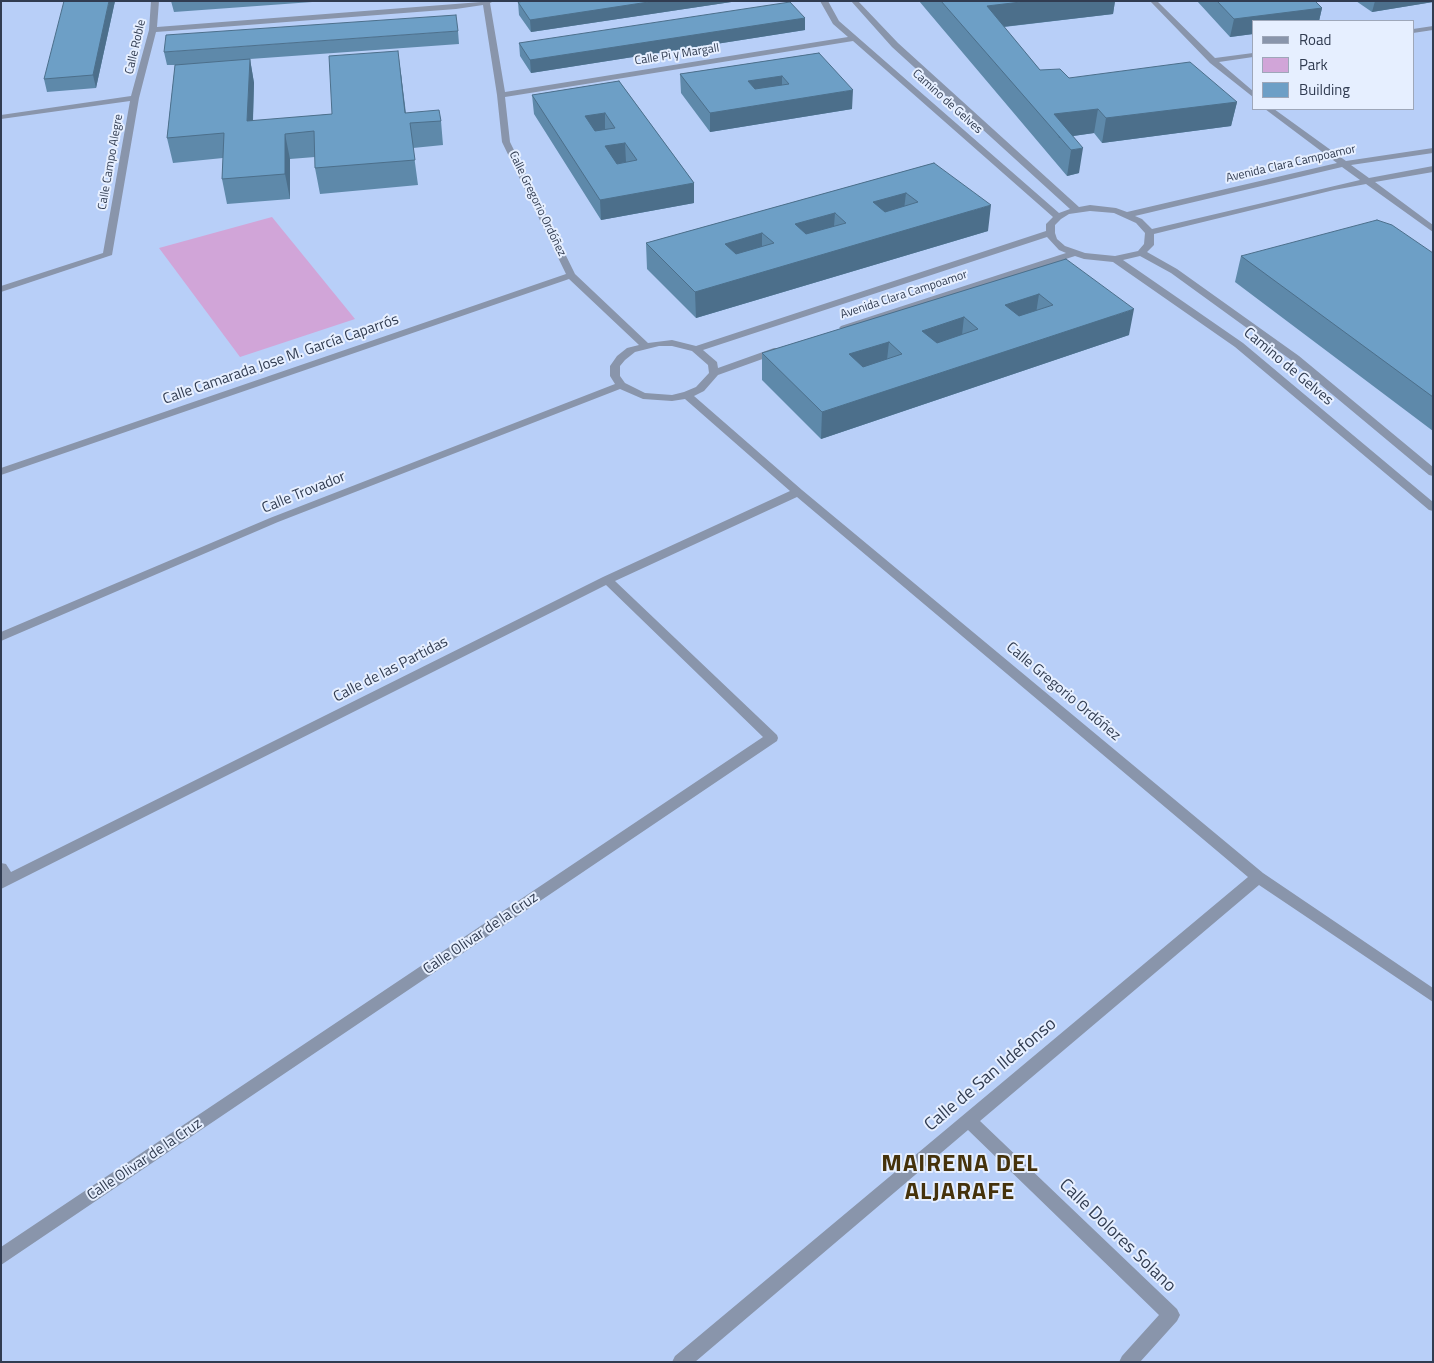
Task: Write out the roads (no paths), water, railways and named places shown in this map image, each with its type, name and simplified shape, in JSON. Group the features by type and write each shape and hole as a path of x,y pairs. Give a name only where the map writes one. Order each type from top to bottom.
{"street":[{"name":"Calle Roble","path":"135,98 153,30 155,1"},
{"name":"Camino de Gelves","path":"824,1 836,22 1058,217"},
{"name":"Camino de Gelves","path":"854,1 895,45 1077,210"},
{"path":"1153,1 1213,61 1252,94"},
{"path":"153,30 456,7 488,2"},
{"name":"Calle Gregorio Ordóñez","path":"488,2 506,142 571,275 645,345"},
{"path":"1414,31 1433,28"},
{"name":"Calle Pi y Margall","path":"501,95 856,38"},
{"path":"1213,61 1252,55"},
{"name":"Calle Campo Alegre","path":"1,117 135,98 107,256 1,289"},
{"path":"1270,110 1433,229"},
{"name":"Avenida Clara Campoamor","path":"1127,215 1343,164 1433,150"},
{"path":"1150,232 1365,181 1433,169"},
{"path":"1103,209 1127,215 1139,221 1150,232 1149,245 1141,253 1115,259 1099,259 1074,254 1062,248 1053,240 1050,233 1051,224 1058,217 1077,210 1103,209"},
{"name":"Avenida Clara Campoamor","path":"696,349 1050,233"},
{"name":"Camino de Gelves","path":"1141,253 1174,271 1295,358 1433,473"},
{"name":"Avenida Clara Campoamor","path":"838,330 1074,254"},
{"name":"Camino de Gelves","path":"1115,259 1239,345 1433,508"},
{"name":"Calle Camarada Jose M. García Caparrós","path":"1,472 571,275"},
{"path":"714,373 713,364 709,358 696,349 672,343 645,345 631,350 616,366 616,376 621,385 643,396 657,398 687,395 700,389 714,373 791,345"},
{"name":"Calle Trovador","path":"1,637 274,520 621,385"},
{"name":"Calle Gregorio Ordóñez","path":"687,395 798,492 1258,876 1433,996"},
{"name":"Calle de las Partidas","path":"5,882 607,580 798,492"},
{"name":"Calle Olivar de la Cruz","path":"1,1257 772,738 607,580"},
{"path":"1,868 5,882"},
{"name":"Calle de San Ildefonso","path":"681,1362 1258,876"},
{"name":"Calle Dolores Solano","path":"968,1120 1171,1315 1128,1362"}],"district":[{"name":"MAIRENA DEL ALJARAFE","path":"960,1179"}]}
